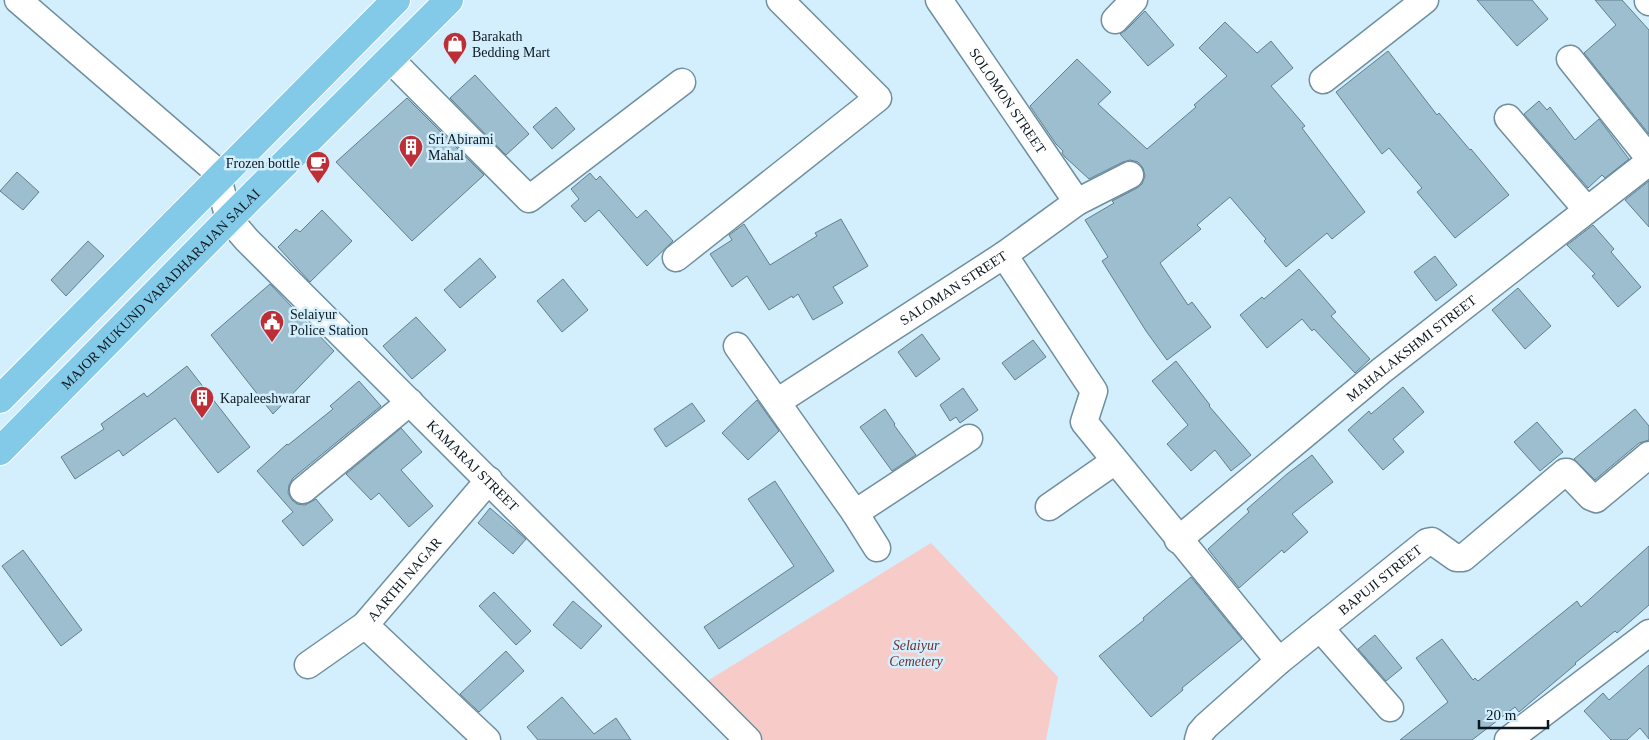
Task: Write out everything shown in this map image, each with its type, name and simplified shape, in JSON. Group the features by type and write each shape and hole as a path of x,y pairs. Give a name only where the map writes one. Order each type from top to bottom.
{"main road":[{"path":"0,399 396,0"},
{"name":"MAJOR MUKUND VARADHARAJAN SALAI","path":"0,451 449,0"}],"street":[{"path":"18,0 214,169 218,178"},
{"path":"676,258 878,98 780,0"},
{"name":"SOLOMON STREET","path":"939,0 1077,202"},
{"path":"1115,20 1134,0"},
{"path":"1323,80 1425,0"},
{"path":"390,59 529,200 682,82"},
{"path":"1570,59 1649,160"},
{"path":"1508,118 1587,210"},
{"name":"MAHALAKSHMI STREET","path":"1178,540 1381,371 1649,160"},
{"name":"SALOMAN STREET","path":"777,402 1004,255 1077,202 1130,175"},
{"name":"KAMARAJ STREET","path":"218,178 229,219 247,240 490,480 748,740"},
{"path":"1004,255 1094,391 1084,422 1279,662"},
{"path":"738,346 878,548"},
{"path":"303,490 410,402"},
{"path":"855,513 969,438"},
{"name":"BAPUJI STREET","path":"1202,733 1279,662 1427,542 1432,541 1456,558 1463,558 1565,472 1568,472 1591,497 1596,499 1649,455"},
{"path":"1049,507 1115,461"},
{"name":"AARTHI NAGAR","path":"308,665 365,625 490,480"},
{"path":"365,625 487,740"},
{"path":"1320,628 1390,708"},
{"path":"1508,740 1649,633"}],"green space":[{"name":"Selaiyur Cemetery","path":"931,543 1058,677 1046,740 761,740 704,683"}],"building":[{"path":"1477,0 1532,0 1548,19 1517,46"},
{"path":"1595,0 1622,0 1649,30 1649,134 1584,53 1616,25"},
{"path":"1145,11 1174,45 1148,66 1120,34"},
{"path":"1225,22 1257,53 1271,41 1293,68 1271,86 1305,126 1302,128 1365,212 1332,239 1327,233 1286,267 1264,241 1266,239 1230,197 1197,225 1201,229 1160,263 1188,305 1192,302 1211,327 1167,360 1146,331 1102,261 1108,257 1085,220 1114,203 1112,201 1142,184 1145,176 1143,168 1138,162 1130,160 1089,179 1065,157 1062,153 1063,151 1056,144 1030,106 1077,59 1111,92 1098,104 1147,149 1196,107 1194,105 1227,76 1199,48"},
{"path":"1388,51 1437,115 1439,113 1509,195 1455,238 1417,192 1422,188 1389,148 1382,154 1336,92"},
{"path":"475,75 529,134 506,155 450,98"},
{"name":"Sri Abirami Mahal","path":"407,98 484,175 412,241 336,162"},
{"path":"1539,101 1547,110 1550,107 1575,140 1599,119 1629,159 1605,178 1602,175 1588,188 1524,114"},
{"path":"556,107 575,129 552,149 533,127"},
{"path":"17,172 39,192 23,210 0,191"},
{"path":"590,173 596,180 600,176 637,218 646,210 673,241 647,266 599,210 585,222 571,206 579,199 571,189"},
{"path":"1649,181 1649,227 1625,200"},
{"path":"322,210 352,241 310,282 278,247 296,229 300,232"},
{"path":"841,219 868,266 833,287 843,303 813,320 798,294 769,310 747,276 732,287 710,254 732,240 729,235 744,224 770,265 817,236 815,233"},
{"path":"1593,225 1614,249 1611,252 1641,287 1618,307 1592,276 1595,274 1567,245"},
{"path":"88,241 104,256 66,296 51,280"},
{"path":"1435,256 1457,285 1436,301 1414,272"},
{"path":"480,258 496,277 460,308 444,290"},
{"path":"1299,269 1336,312 1331,316 1370,359 1355,373 1314,329 1312,331 1302,319 1267,348 1240,315 1262,297 1264,299"},
{"path":"563,279 588,310 562,332 537,301"},
{"name":"Selaiyur Police Station","path":"270,284 334,351 273,414 211,335"},
{"path":"1518,288 1551,326 1525,349 1492,310"},
{"path":"416,317 446,350 412,379 383,346"},
{"path":"922,334 940,359 916,377 898,352"},
{"path":"1033,340 1046,357 1015,380 1002,363"},
{"path":"1176,361 1209,406 1251,455 1231,471 1215,450 1191,471 1167,444 1188,425 1152,381"},
{"path":"187,366 250,447 218,473 175,418 123,456 119,450 75,479 61,457 104,429 101,424 144,393 147,397"},
{"path":"359,381 381,406 293,478 289,485 288,493 297,504 305,505 316,499 333,520 303,546 282,521 293,512 257,471 287,444 333,409 330,406"},
{"path":"1403,387 1424,412 1393,439 1404,452 1383,470 1348,430 1369,411 1371,414"},
{"path":"963,388 978,410 960,423 956,417 950,421 940,405"},
{"path":"757,400 779,431 748,460 722,433"},
{"path":"692,403 705,421 666,447 654,429"},
{"path":"885,409 916,455 892,471 860,427"},
{"path":"1635,409 1649,426 1649,440 1639,443 1595,480 1574,459"},
{"path":"1537,422 1563,452 1540,471 1514,442"},
{"path":"401,428 422,452 401,470 433,506 409,527 379,493 371,500 346,474"},
{"path":"1312,455 1333,482 1292,514 1308,532 1284,553 1282,550 1239,588 1208,549 1249,512 1247,509"},
{"path":"775,481 834,571 719,649 704,627 794,566 748,499"},
{"path":"490,508 526,539 513,554 478,523"},
{"path":"1649,546 1649,605 1617,633 1615,631 1575,663 1519,712 1515,707 1472,740 1400,740 1448,702 1416,658 1442,639 1473,680 1475,678 1478,681 1577,601 1581,607"},
{"path":"23,550 82,630 61,646 2,566"},
{"path":"1191,577 1242,639 1182,688 1183,690 1151,717 1099,656 1144,620 1143,618"},
{"path":"494,592 531,631 516,645 479,606"},
{"path":"573,601 602,626 581,649 553,625"},
{"path":"1375,635 1402,668 1386,681 1358,649"},
{"path":"506,651 524,671 479,712 460,694"},
{"path":"1649,665 1649,739 1640,728 1627,740 1611,740 1584,711 1603,693 1609,700"},
{"path":"562,697 594,734 616,718 631,740 538,740 527,727"}],"place":[{"name":"Barakath Bedding Mart","path":"455,65"},
{"name":"Sri Abirami Mahal","path":"411,168"},
{"name":"Frozen bottle","path":"318,184"},
{"name":"Selaiyur Police Station","path":"272,343"},
{"name":"Kapaleeshwarar","path":"202,419"}]}
